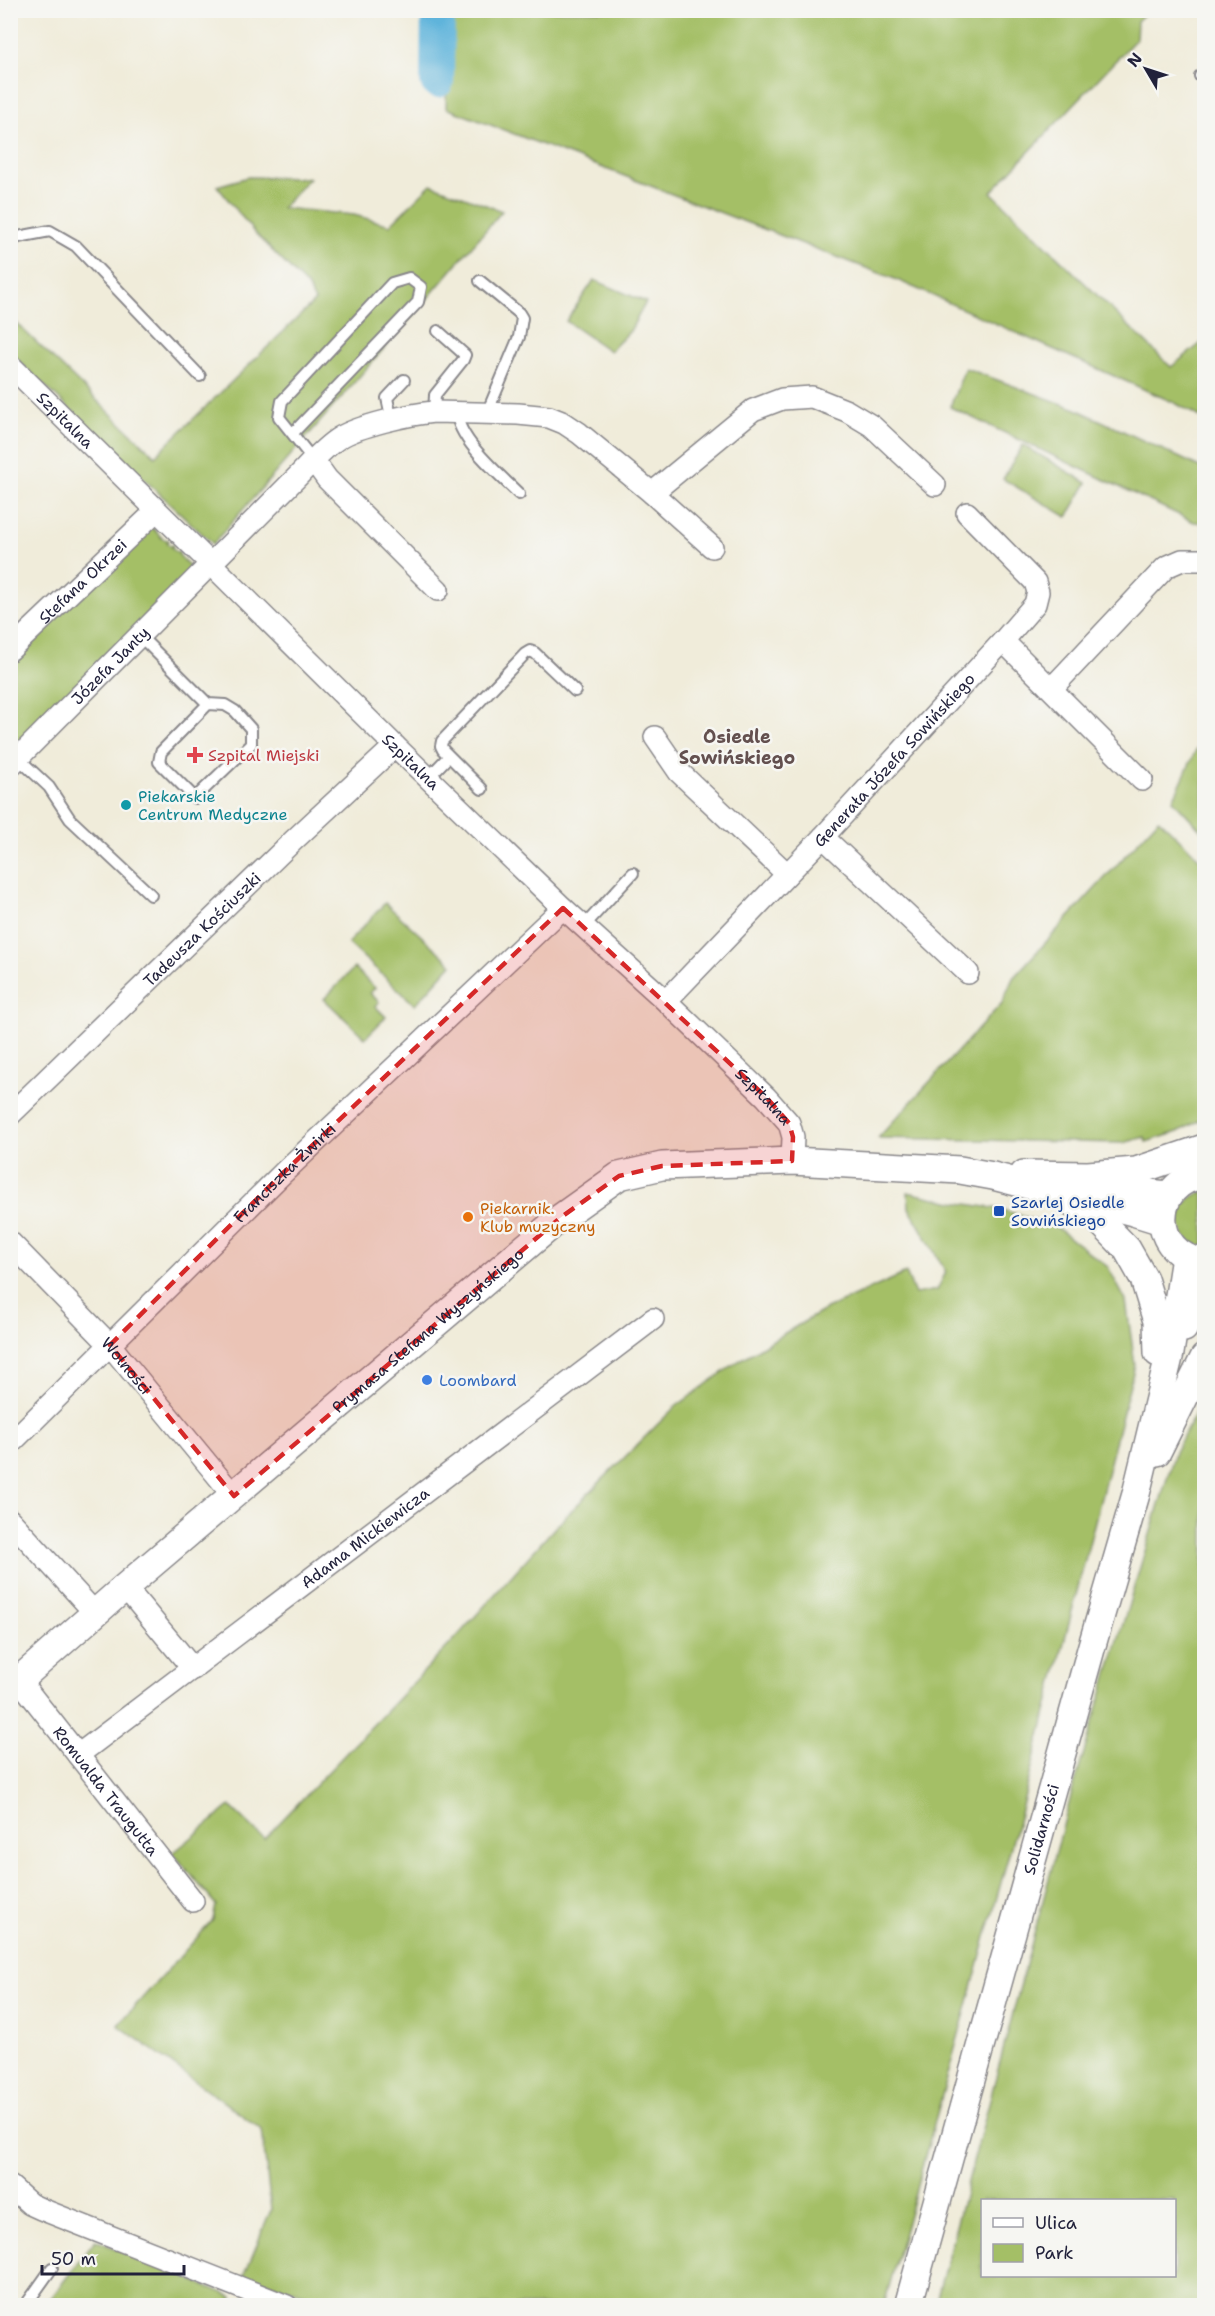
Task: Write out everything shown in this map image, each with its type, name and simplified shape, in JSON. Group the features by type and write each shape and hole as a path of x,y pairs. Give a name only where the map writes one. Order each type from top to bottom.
{"street":[{"name":"Szpitalna","path":"10,365 562,908 666,1001 781,1112 789,1123 793,1137 792,1161"},
{"path":"652,493 753,410 782,399 812,397 847,411 872,426 935,486"},
{"name":"Józefa Janty","path":"14,762 211,562 337,439 348,433 421,413 457,412 549,417 579,433 652,493 712,547"},
{"path":"314,461 327,479 438,590"},
{"name":"Stefana Okrzei","path":"10,650 156,511"},
{"name":"Generała Józefa Sowińskiego","path":"666,1001 823,837 1035,603 1038,592 1035,582 967,513"},
{"path":"1052,688 1166,567 1182,560 1204,560"},
{"path":"1003,641 1142,780"},
{"path":"655,737 679,772 787,874"},
{"name":"Tadeusza Kościuszki","path":"10,1115 294,840 395,746"},
{"path":"823,837 968,974"},
{"name":"Franciszka Żwirki","path":"10,1444 283,1173 562,908"},
{"path":"993,1176 1048,1173 1088,1175 1136,1171 1204,1148"},
{"name":"Prymasa Stefana Wyszyńskiego","path":"15,1684 125,1587 560,1218 619,1176 662,1166 792,1161 960,1170 993,1176 1168,1195"},
{"path":"1198,1265 1178,1253 1166,1239 1162,1221 1168,1195 1190,1178 1204,1175"},
{"path":"993,1176 1073,1204 1098,1218 1127,1249 1143,1279 1157,1321 1158,1353 1149,1440"},
{"name":"Prymasa Stefana Wyszyńskiego","path":"993,1176 1162,1221"},
{"name":"Wolności","path":"10,1242 111,1346 234,1496"},
{"name":"Solidarności","path":"908,2306 1081,1683 1137,1494 1170,1353 1198,1265"},
{"name":"Adama Mickiewicza","path":"78,1755 653,1319"},
{"path":"1137,1494 1204,1358"},
{"path":"10,1520 95,1613"},
{"path":"125,1587 193,1670"},
{"name":"Romualda Traugutta","path":"15,1684 78,1755 193,1901"},
{"path":"10,2186 30,2204 41,2209 287,2306"}],"lane":[{"path":"10,243 18,237 50,231 76,246 200,376"},
{"path":"293,433 418,302 421,287 409,278 392,283 282,401 279,417 314,461"},
{"path":"480,281 522,318 519,337 487,413"},
{"path":"434,412 435,395 465,355 438,330"},
{"path":"392,421 387,398 404,380"},
{"path":"457,412 460,428 473,446 519,494"},
{"path":"140,635 208,704 225,705 235,711 251,729 251,744 195,798 159,762 161,752 208,704"},
{"path":"482,789 449,756 441,746 442,741 530,651 536,653 575,691"},
{"path":"428,778 449,756"},
{"path":"14,762 49,787 70,819 151,895"},
{"path":"584,926 633,873"},
{"path":"25,2306 52,2268"}],"highlighted area":[{"path":"563,908 766,1097 789,1123 793,1137 792,1161 662,1166 619,1176 560,1218 234,1496 110,1345 283,1173"}],"green space":[{"path":"448,11 1148,11 1137,21 1136,39 991,192 1171,367 1204,341 1204,419 1175,403 895,279 446,108"},
{"path":"248,177 309,178 282,208 354,215 390,225 431,184 502,211 213,544 11,354 10,317 155,456 315,301 307,286 254,232 217,186"},
{"path":"594,280 646,302 630,331 610,351 566,321"},
{"path":"965,368 1076,409 1204,469 1204,523 1194,522 950,407"},
{"path":"1023,445 1087,483 1067,517 1003,479"},
{"path":"148,523 163,539 169,540 167,543 170,546 173,545 172,548 177,553 179,551 179,555 192,569 11,757 11,655"},
{"path":"1204,738 1204,833 1173,800"},
{"path":"1159,819 1204,863 1204,1118 1178,1132 1146,1142 1145,1137 1123,1143 878,1138 1002,1003 1013,978"},
{"path":"385,903 452,964 415,1005 348,943"},
{"path":"354,968 375,988 370,993 379,1002 375,1006 386,1017 365,1038 324,999"},
{"path":"908,1192 1000,1209 1056,1227 1108,1267 1126,1301 1135,1365 1020,1814 884,2305 327,2306 307,2295 244,2276 271,2210 262,2130 118,2025 213,1920 216,1905 173,1853 230,1806 264,1839 454,1640 557,1525 674,1408 737,1362 826,1309 906,1273 915,1294 937,1290 946,1272 909,1208"},
{"path":"1204,1192 1204,1247 1193,1243 1186,1237 1181,1229 1180,1220 1181,1211 1186,1203 1193,1196"},
{"path":"1204,1397 1204,2305 935,2305 1072,1792 1175,1452"},
{"path":"95,2240 233,2297 231,2306 45,2306"}],"waterway":[{"path":"437,81 438,10"}],"place":[{"name":"Szpital Miejski","path":"195,755"},
{"name":"Piekarskie Centrum Medyczne","path":"126,805"},
{"name":"Szarlej Osiedle Sowińskiego","path":"999,1211"},
{"name":"Piekarnik. Klub muzyczny","path":"468,1217"},
{"name":"Loombard","path":"427,1380"}],"district":[{"name":"Osiedle Sowińskiego","path":"737,747"}]}
